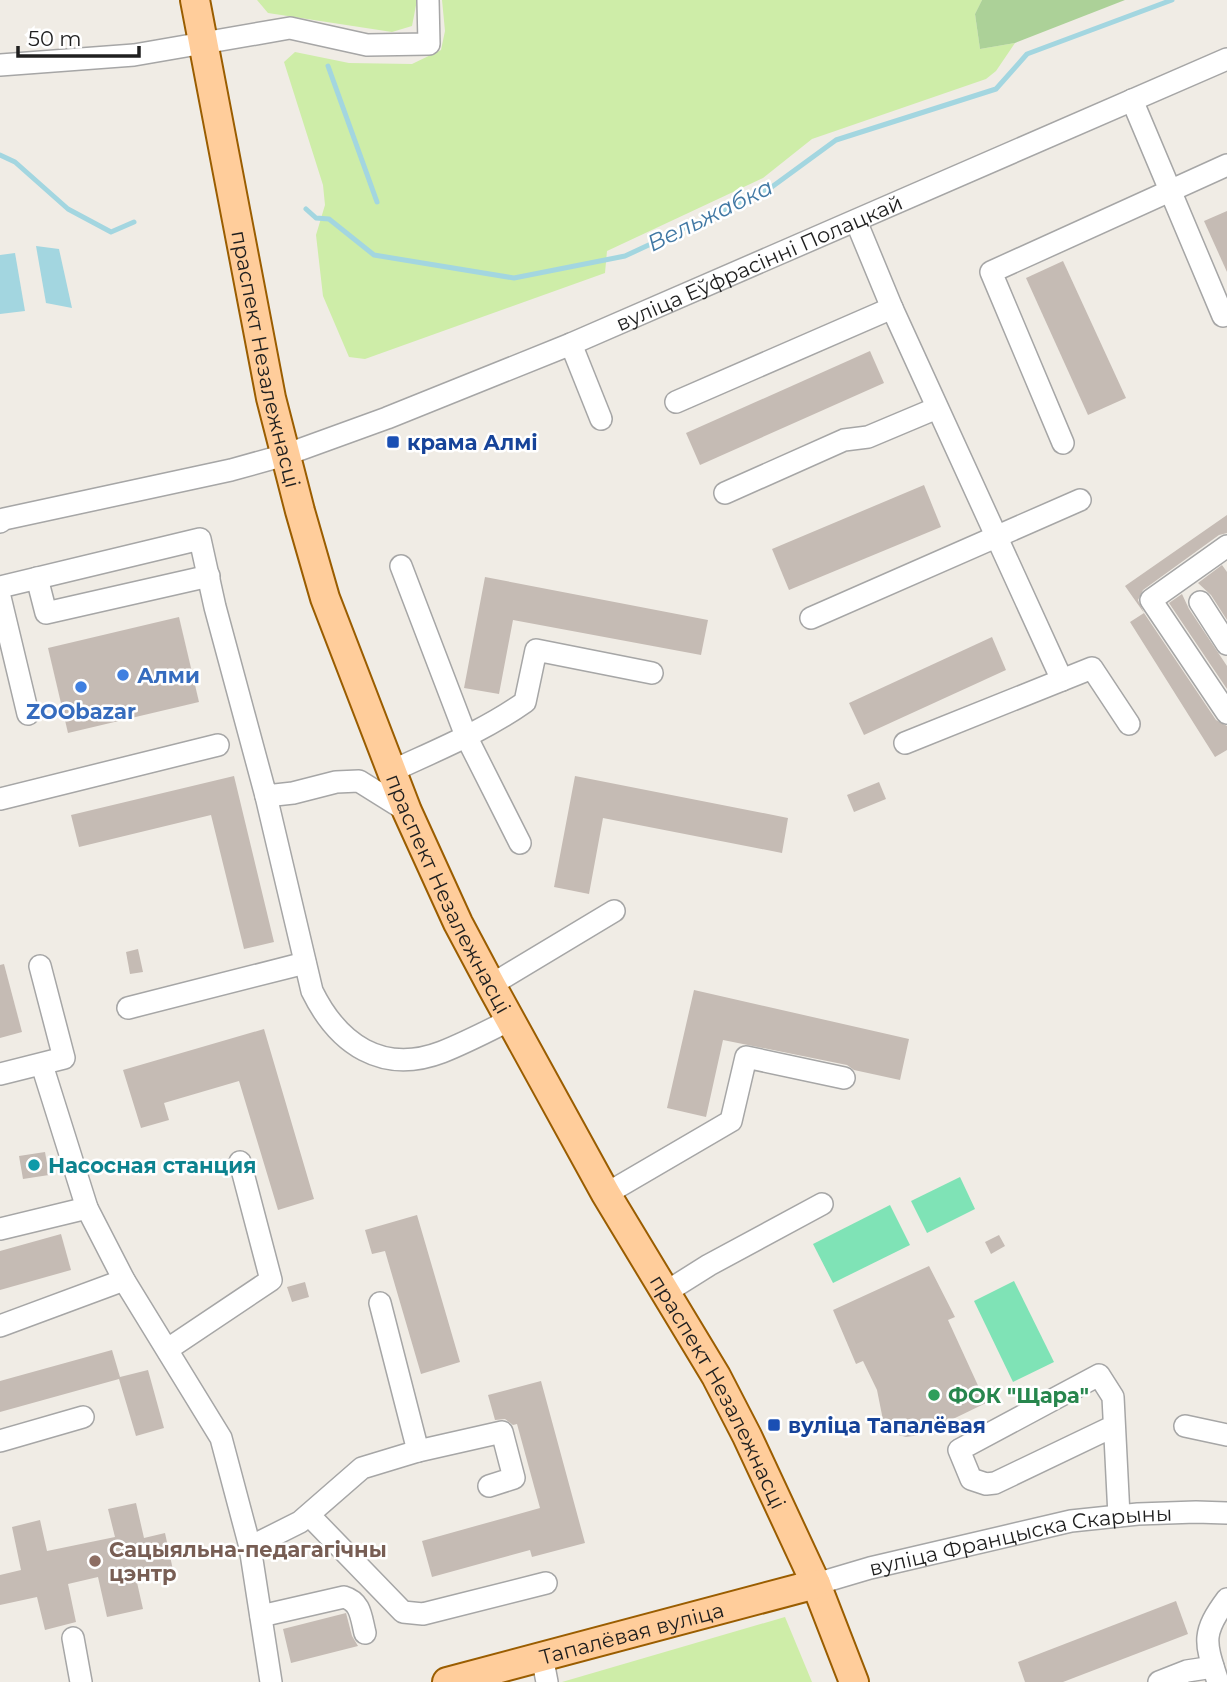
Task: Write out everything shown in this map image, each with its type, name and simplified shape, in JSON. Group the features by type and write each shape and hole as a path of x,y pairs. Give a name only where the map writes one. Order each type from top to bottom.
{"main road":[{"name":"праспект Незалежнасці","path":"195,0 201,43 271,398 285,455 326,598 407,811 458,923 510,1020 606,1194 716,1376 741,1424 816,1584 853,1682"},
{"name":"Тапалёвая вуліца","path":"447,1682 545,1669 816,1584"}],"street":[{"path":"0,65 134,55 290,28 367,46 429,44 428,0"},
{"name":"вуліца Еўфрасінні Полацкай","path":"0,522 231,470 285,455 387,418 571,344 1227,59"},
{"path":"1132,100 1223,316"},
{"path":"1063,443 991,272 1227,165"},
{"path":"856,221 892,308 1062,680"},
{"path":"676,402 892,308"},
{"path":"571,344 601,419"},
{"path":"725,493 845,440 868,437 937,408"},
{"path":"811,618 1080,500"},
{"path":"0,587 200,539 266,796 312,991 322,1012 354,1046 380,1057 412,1060 441,1053 510,1020"},
{"path":"1226,550 1151,600 1227,713"},
{"path":"401,566 466,736 520,843"},
{"path":"37,578 46,613 209,576"},
{"path":"0,597 28,714"},
{"path":"1200,602 1227,643"},
{"path":"392,771 505,716 525,702 536,650 652,673"},
{"path":"905,743 1092,668 1129,724"},
{"path":"0,799 218,745"},
{"path":"266,796 293,793 336,782 359,781 407,811"},
{"path":"491,985 614,911"},
{"path":"128,1008 305,963"},
{"path":"0,1074 64,1058 40,966"},
{"path":"606,1194 731,1121 746,1057 844,1078"},
{"path":"42,1065 87,1208 124,1280 221,1438 250,1547 271,1682"},
{"path":"168,1349 271,1280 240,1162"},
{"path":"666,1292 709,1265 822,1204"},
{"path":"0,1229 87,1208"},
{"path":"0,1326 124,1280"},
{"path":"380,1303 418,1451"},
{"path":"1114,1426 996,1483 986,1484 971,1479 958,1450 1099,1375 1112,1397 1114,1426 1119,1516"},
{"path":"0,1441 83,1417"},
{"path":"1185,1426 1227,1435"},
{"path":"250,1547 300,1522 362,1468 418,1451 502,1432 514,1478 489,1486"},
{"path":"1227,1508 1227,1513"},
{"name":"вуліца Францыска Скарыны","path":"816,1584 1071,1521 1196,1512 1227,1513"},
{"path":"309,1515 403,1612 424,1614 546,1583"},
{"path":"261,1616 344,1597 352,1600 359,1608 365,1633"},
{"path":"1159,1682 1187,1671 1215,1675 1206,1636 1217,1612 1227,1599"},
{"path":"73,1638 81,1682"}],"green space":[{"path":"257,0 417,0 412,26 392,32 268,13"},
{"path":"442,0 982,0 975,14 980,49 1015,43 996,71 986,79 812,139 763,178 607,251 605,273 365,359 349,357 323,296 316,235 325,205 323,185 284,62 295,52 349,63 412,64 441,50 445,31"},
{"path":"982,0 1125,0 1015,43 980,49 975,14"},
{"path":"960,1177 975,1209 927,1233 911,1201"},
{"path":"890,1205 910,1245 833,1283 813,1244"},
{"path":"1014,1281 1054,1362 1013,1382 974,1301"},
{"path":"785,1617 812,1682 562,1682"}],"water":[{"path":"36,246 59,249 72,308 46,303"},
{"path":"15,253 25,311 0,314 0,255"}],"building":[{"path":"1227,211 1227,272 1204,221"},
{"path":"1063,261 1126,398 1088,415 1026,278"},
{"path":"870,351 884,383 700,465 686,433"},
{"path":"924,485 941,527 789,590 772,549"},
{"path":"1227,515 1227,533 1219,535 1143,590 1138,600 1144,613 1125,586"},
{"path":"1222,565 1227,572 1227,620 1211,595 1198,583"},
{"path":"485,577 708,620 701,655 513,620 499,694 464,688"},
{"path":"1182,594 1227,666 1227,689 1169,603"},
{"path":"1144,613 1216,720 1227,726 1227,750 1215,757 1130,622"},
{"name":"Алми","path":"179,617 199,702 68,733 48,648"},
{"path":"992,637 1006,670 864,735 849,703"},
{"path":"234,776 274,942 244,949 211,815 79,847 71,815"},
{"path":"575,776 788,818 782,853 603,818 589,894 554,887"},
{"path":"879,782 886,799 854,812 847,795"},
{"path":"138,949 143,972 130,974 126,952"},
{"path":"4,964 22,1032 0,1038 0,965"},
{"path":"694,990 909,1039 900,1080 854,1070 847,1065 723,1040 706,1117 667,1108"},
{"path":"264,1029 314,1199 278,1210 239,1081 164,1103 169,1120 141,1128 123,1070"},
{"name":"Насосная станция","path":"45,1152 49,1175 23,1179 19,1156"},
{"path":"417,1215 460,1362 421,1374 385,1251 372,1254 365,1230"},
{"path":"61,1234 71,1270 0,1290 0,1251"},
{"path":"999,1235 1005,1246 991,1254 985,1242"},
{"path":"929,1266 955,1317 948,1320 986,1403 920,1435 906,1437 887,1429 877,1390 863,1361 856,1364 833,1310"},
{"path":"305,1282 309,1297 292,1302 287,1287"},
{"path":"112,1350 120,1377 148,1370 164,1428 136,1436 119,1379 0,1412 0,1381"},
{"path":"541,1381 585,1543 532,1557 530,1550 432,1577 422,1541 540,1508 517,1424 513,1425 505,1419 495,1420 488,1395"},
{"name":"Сацыяльна-педагагічны цэнтр","path":"136,1503 144,1538 165,1533 173,1570 136,1578 143,1609 107,1617 98,1577 68,1584 76,1622 45,1630 37,1597 0,1605 0,1575 21,1570 12,1527 40,1520 47,1551 115,1537 108,1509"},
{"path":"1176,1601 1188,1634 1063,1682 1025,1682 1018,1662"},
{"path":"346,1613 352,1636 358,1646 291,1663 283,1629"}],"waterway":[{"name":"Вельжабка","path":"306,209 316,218 329,219 374,255 514,278 625,256 769,189 836,140 996,89 1027,54 1172,0"},
{"path":"328,66 377,202"},
{"name":"Вельжабка","path":"0,155 15,162 68,209 111,232 134,222"}],"place":[{"name":"крама Алмі","path":"393,442"},
{"name":"Алми","path":"123,675"},
{"name":"ZOObazar","path":"81,687"},
{"name":"Насосная станция","path":"34,1165"},
{"name":"ФОК \"Щара\"","path":"934,1395"},
{"name":"вуліца Тапалёвая","path":"774,1425"},
{"name":"Сацыяльна-педагагічны цэнтр","path":"95,1561"}]}
